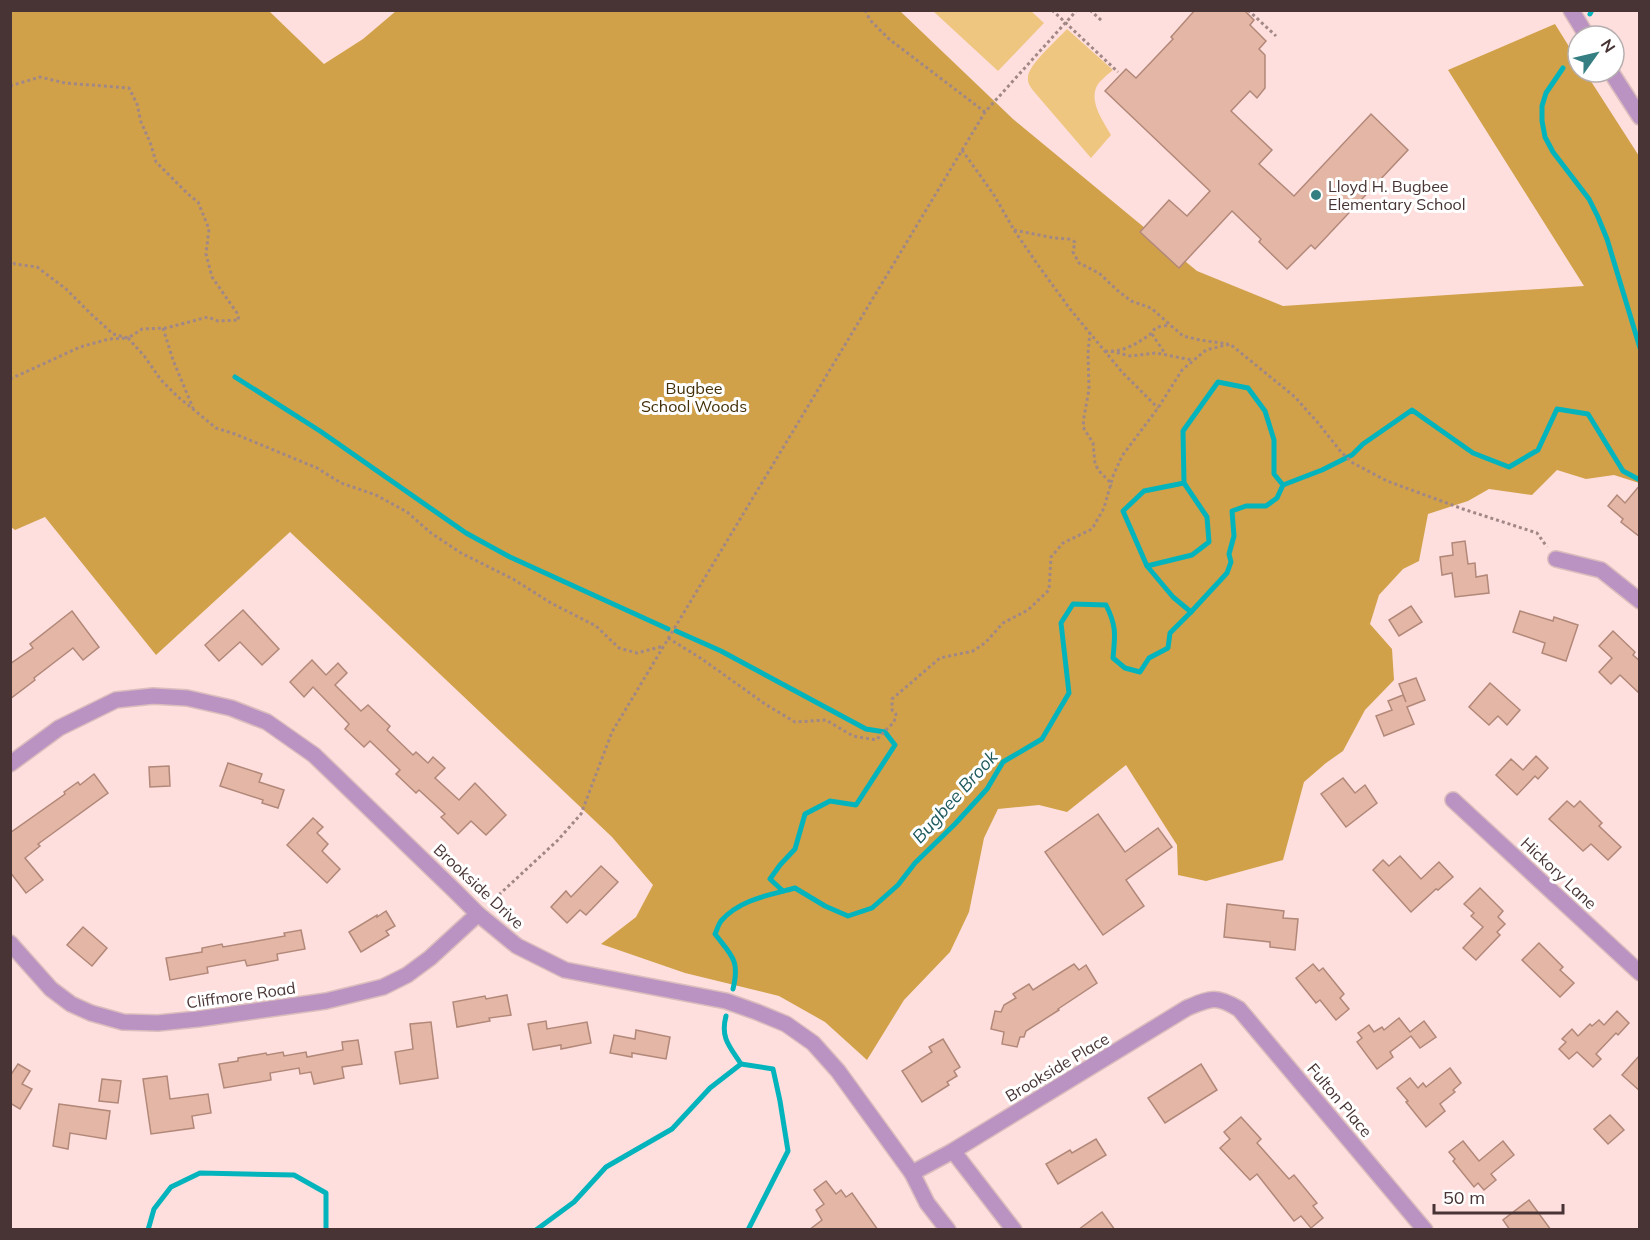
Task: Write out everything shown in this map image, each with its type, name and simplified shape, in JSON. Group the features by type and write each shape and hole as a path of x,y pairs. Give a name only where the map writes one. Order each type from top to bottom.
{"street":[{"path":"1571,10 1580,24"},
{"path":"1619,84 1640,117"},
{"path":"1556,559 1601,570 1640,600"},
{"name":"Brookside Drive","path":"10,764 59,728 116,700 153,696 187,698 231,708 267,722 314,755 478,914 517,946 565,970 726,1001 786,1024 813,1043 838,1071 912,1173 927,1203 948,1230"},
{"name":"Hickory Lane","path":"1454,800 1640,973"},
{"name":"Cliffmore Road","path":"10,943 51,989 71,1004 91,1013 123,1022 158,1023 326,1001 383,987 407,975 430,958 478,914"},
{"name":"Brookside Place","path":"912,1173 953,1151 1187,1008 1206,1000 1223,999"},
{"name":"Fulton Place","path":"1223,999 1239,1009 1425,1230"},
{"path":"953,1151 1014,1230"}],"path":[{"path":"865,10 870,20 890,39 985,112"},
{"path":"1052,10 1118,72"},
{"path":"478,914 558,840 581,814 612,732 985,112 1077,10"},
{"path":"1090,10 1103,22"},
{"path":"1248,10 1276,36"},
{"path":"10,86 40,77 65,83 129,88 138,104 141,122 156,162 198,202 209,229 206,254 212,277 237,313 239,320 218,321 208,317 163,328 142,329 128,338 108,339 80,347 10,379"},
{"path":"962,150 994,195 1038,266 1122,372 1158,408"},
{"path":"1014,230 1075,242 1073,252 1079,263 1099,273 1131,301 1151,308 1184,336 1230,344 1295,397 1353,463 1388,481 1537,533 1556,559"},
{"path":"10,260 15,264 37,267 66,289 113,334 128,338 161,380 216,428 317,468 341,483 376,495 407,512 431,533 461,553 513,579 551,603 596,626 619,648 637,653 664,646"},
{"path":"1105,351 1132,346 1152,334 1154,329 1170,325"},
{"path":"163,328 173,360 194,410"},
{"path":"1090,332 1089,389 1083,427 1093,443 1095,464 1111,486"},
{"path":"1152,334 1166,355"},
{"path":"668,638 795,722 826,720 853,736 876,740 894,722 896,714 892,710 892,699 908,685 940,658 973,651 985,643 1002,623 1028,610 1049,590 1051,556 1063,543 1092,529 1104,508 1122,456 1158,408 1182,370 1206,350 1230,344"},
{"path":"1111,351 1130,356 1156,353 1193,360"}],"shaded area":[{"path":"933,11 1031,11 1044,23 998,71"},
{"path":"1067,29 1113,70 1099,83 1095,94 1096,106 1111,135 1091,158 1028,82 1029,72 1033,66"}],"green space":[{"name":"Bugbee School Woods","path":"10,11 269,11 324,64 363,39 396,11 900,11 1013,119 1197,271 1283,306 1584,286 1448,70 1555,24 1566,42 1566,84 1593,84 1639,156 1639,483 1614,475 1586,479 1557,470 1532,495 1489,489 1468,501 1428,514 1419,561 1403,569 1379,595 1370,624 1392,649 1394,680 1365,710 1343,751 1304,782 1283,860 1206,881 1178,875 1177,845 1126,765 1067,812 1039,805 998,809 984,838 969,912 950,952 904,1000 867,1060 825,1022 779,996 685,973 601,944 636,917 653,885 612,837 290,532 156,655 45,517 15,530 11,527"}],"building":[{"path":"1195,10 1244,10 1254,20 1250,25 1266,41 1259,49 1265,55 1265,88 1257,98 1250,91 1231,111 1272,150 1259,164 1294,196 1371,114 1408,150 1315,249 1311,245 1287,269 1232,211 1179,268 1140,232 1169,200 1187,216 1210,191 1105,91 1126,69 1136,78 1173,39 1171,37"},
{"path":"1640,485 1640,537 1621,522 1623,519 1608,506 1617,495 1625,503"},
{"path":"1465,541 1468,564 1475,563 1476,577 1487,575 1489,593 1455,597 1452,573 1442,575 1440,557 1453,555 1452,543"},
{"path":"1411,606 1422,622 1399,636 1389,620"},
{"path":"243,610 279,649 262,665 240,642 219,661 205,645"},
{"path":"72,611 99,647 83,660 73,648 10,699 10,664 33,648 30,644"},
{"path":"1520,611 1553,621 1554,617 1578,625 1566,661 1542,653 1545,643 1513,632"},
{"path":"1613,631 1635,652 1633,655 1640,661 1640,694 1620,675 1611,684 1599,672 1612,658 1599,646"},
{"path":"312,660 326,675 338,663 347,673 335,685 361,711 368,705 390,726 387,730 413,755 416,752 428,763 433,757 445,768 435,778 459,800 475,783 506,815 486,835 471,821 458,834 441,817 445,814 419,790 416,793 396,774 400,770 370,741 364,747 345,729 349,724 313,687 304,697 290,682"},
{"path":"1416,678 1425,700 1407,707 1414,724 1384,736 1376,716 1392,710 1388,701 1403,695 1406,702 1399,684"},
{"path":"1490,683 1520,710 1507,725 1498,716 1489,725 1469,707"},
{"path":"1536,756 1548,768 1538,779 1535,776 1517,795 1496,775 1511,759 1523,770"},
{"path":"228,763 262,774 259,782 284,790 278,808 262,803 263,800 220,786"},
{"path":"169,766 170,786 150,787 149,767"},
{"path":"94,774 108,793 38,844 40,846 25,858 43,880 26,893 10,872 10,833 78,782 80,785"},
{"path":"1343,778 1355,793 1365,785 1377,803 1346,827 1321,794"},
{"path":"1567,801 1574,807 1580,801 1602,823 1599,826 1621,847 1608,860 1591,844 1583,851 1549,819"},
{"path":"1098,814 1125,852 1158,828 1172,847 1126,880 1144,906 1103,935 1045,852"},
{"path":"313,818 323,827 317,833 328,844 322,851 340,869 327,883 287,845"},
{"path":"1400,856 1421,879 1439,862 1453,877 1411,912 1373,870 1383,860 1389,866"},
{"path":"601,866 618,882 586,915 580,910 567,923 551,907 566,891 571,897"},
{"path":"1480,888 1503,911 1498,917 1505,924 1497,932 1500,935 1476,960 1463,948 1483,927 1471,916 1474,913 1464,904"},
{"path":"1227,904 1284,911 1283,918 1298,919 1295,950 1270,947 1270,942 1224,937"},
{"path":"386,911 395,926 386,931 389,935 361,952 349,932"},
{"path":"83,927 107,948 92,966 67,945"},
{"path":"301,930 305,949 277,954 278,960 247,966 245,960 207,967 208,973 170,980 166,958 202,952 202,948 222,944 223,947 285,936 284,933"},
{"path":"1539,943 1563,967 1560,970 1574,983 1560,997 1522,960"},
{"path":"1074,964 1079,970 1086,965 1097,983 1026,1031 1024,1037 1020,1037 1017,1047 1002,1044 1004,1032 991,1029 995,1011 1001,1012 1004,1005 1016,998 1013,994 1029,984 1033,990"},
{"path":"1313,964 1319,971 1323,968 1344,994 1340,998 1349,1009 1336,1020 1320,1000 1316,1003 1296,978"},
{"path":"507,995 511,1015 489,1018 490,1021 457,1027 453,1002 485,996 486,999"},
{"path":"1617,1011 1629,1023 1596,1054 1601,1059 1593,1067 1577,1052 1569,1059 1559,1049 1566,1042 1562,1039 1572,1029 1578,1036 1590,1024 1592,1026 1599,1020 1604,1025"},
{"path":"1399,1018 1410,1032 1424,1021 1436,1037 1420,1048 1411,1036 1390,1052 1393,1057 1377,1069 1357,1042 1362,1038 1358,1033 1369,1025 1374,1032 1382,1027 1384,1030"},
{"path":"546,1021 547,1029 587,1022 591,1043 561,1049 561,1045 533,1050 528,1024"},
{"path":"431,1022 438,1078 400,1084 395,1052 413,1049 410,1024"},
{"path":"636,1030 670,1037 666,1059 632,1053 632,1057 610,1053 614,1035 635,1039"},
{"path":"943,1039 960,1067 954,1071 957,1076 947,1082 949,1085 922,1102 902,1071 932,1052 929,1047"},
{"path":"358,1040 362,1064 342,1067 344,1078 314,1084 311,1072 300,1074 299,1068 270,1073 271,1080 224,1088 219,1064 266,1053 267,1055 283,1052 284,1056 306,1052 307,1057 343,1050 342,1042"},
{"path":"1640,1055 1640,1091 1622,1075"},
{"path":"18,1064 30,1071 22,1084 32,1089 20,1109 10,1103 10,1076"},
{"path":"1201,1064 1217,1090 1165,1123 1148,1098"},
{"path":"1450,1068 1461,1083 1453,1090 1455,1092 1440,1104 1445,1111 1426,1127 1397,1088 1410,1078 1418,1088 1423,1083 1426,1087"},
{"path":"167,1076 170,1099 208,1094 211,1113 192,1116 194,1128 151,1134 143,1079"},
{"path":"102,1079 121,1081 118,1103 99,1101"},
{"path":"59,1104 110,1111 106,1139 70,1133 68,1149 53,1146"},
{"path":"1610,1115 1624,1130 1608,1144 1594,1129"},
{"path":"1241,1117 1261,1139 1257,1143 1289,1179 1294,1175 1317,1203 1313,1206 1323,1218 1311,1228 1301,1216 1294,1221 1257,1174 1250,1180 1220,1148 1230,1139 1224,1132"},
{"path":"1096,1139 1106,1155 1058,1184 1046,1164"},
{"path":"1463,1141 1479,1161 1503,1141 1514,1155 1491,1174 1496,1180 1484,1190 1478,1183 1474,1187 1453,1161 1455,1159 1449,1152"},
{"path":"826,1181 836,1194 841,1190 846,1197 852,1193 878,1230 809,1230 822,1220 816,1210 824,1204 814,1190"},
{"path":"1529,1200 1551,1230 1510,1230 1503,1220"},
{"path":"1102,1212 1115,1230 1078,1230"}],"waterway":[{"name":"Bugbee Brook","path":"1590,14 1592,10"},
{"name":"Bugbee Brook","path":"1563,68 1546,93 1542,106 1545,137 1553,152 1589,199 1598,217 1607,239 1640,348"},
{"path":"235,377 320,431 466,533 510,557 668,629"},
{"name":"Bugbee Brook","path":"733,989 735,965 715,934 720,923 728,914 755,899 795,888 825,906 848,916 872,908 898,885 915,863 987,789 1003,762 1042,739 1069,693 1061,623 1073,604 1106,605 1114,631 1113,658 1125,668 1140,672 1149,658 1168,648 1170,633 1191,612 1173,597 1147,566 1123,511 1144,491 1184,483 1183,431 1218,382 1248,388 1265,411 1274,440 1274,474 1283,485 1352,455 1363,444 1412,410 1473,453 1509,467 1538,450 1557,409 1588,414 1623,471 1640,480"},
{"path":"1147,566 1192,555 1209,542 1207,517 1184,483"},
{"path":"1191,612 1227,573 1231,562 1229,554 1234,536 1232,511 1246,506 1266,506 1277,498 1283,485"},
{"path":"676,631 721,651 866,729 885,732 895,745 856,805 830,801 805,814 795,849 770,879 783,891"},
{"name":"Bugbee Brook","path":"726,1016 725,1036 741,1064"},
{"path":"536,1230 574,1202 606,1167 672,1129 710,1088 741,1064 773,1069 788,1151 748,1230"},
{"path":"148,1230 154,1209 171,1187 200,1173 294,1175 326,1193 326,1230"}],"place":[{"name":"Lloyd H. Bugbee Elementary School","path":"1316,195"}]}
